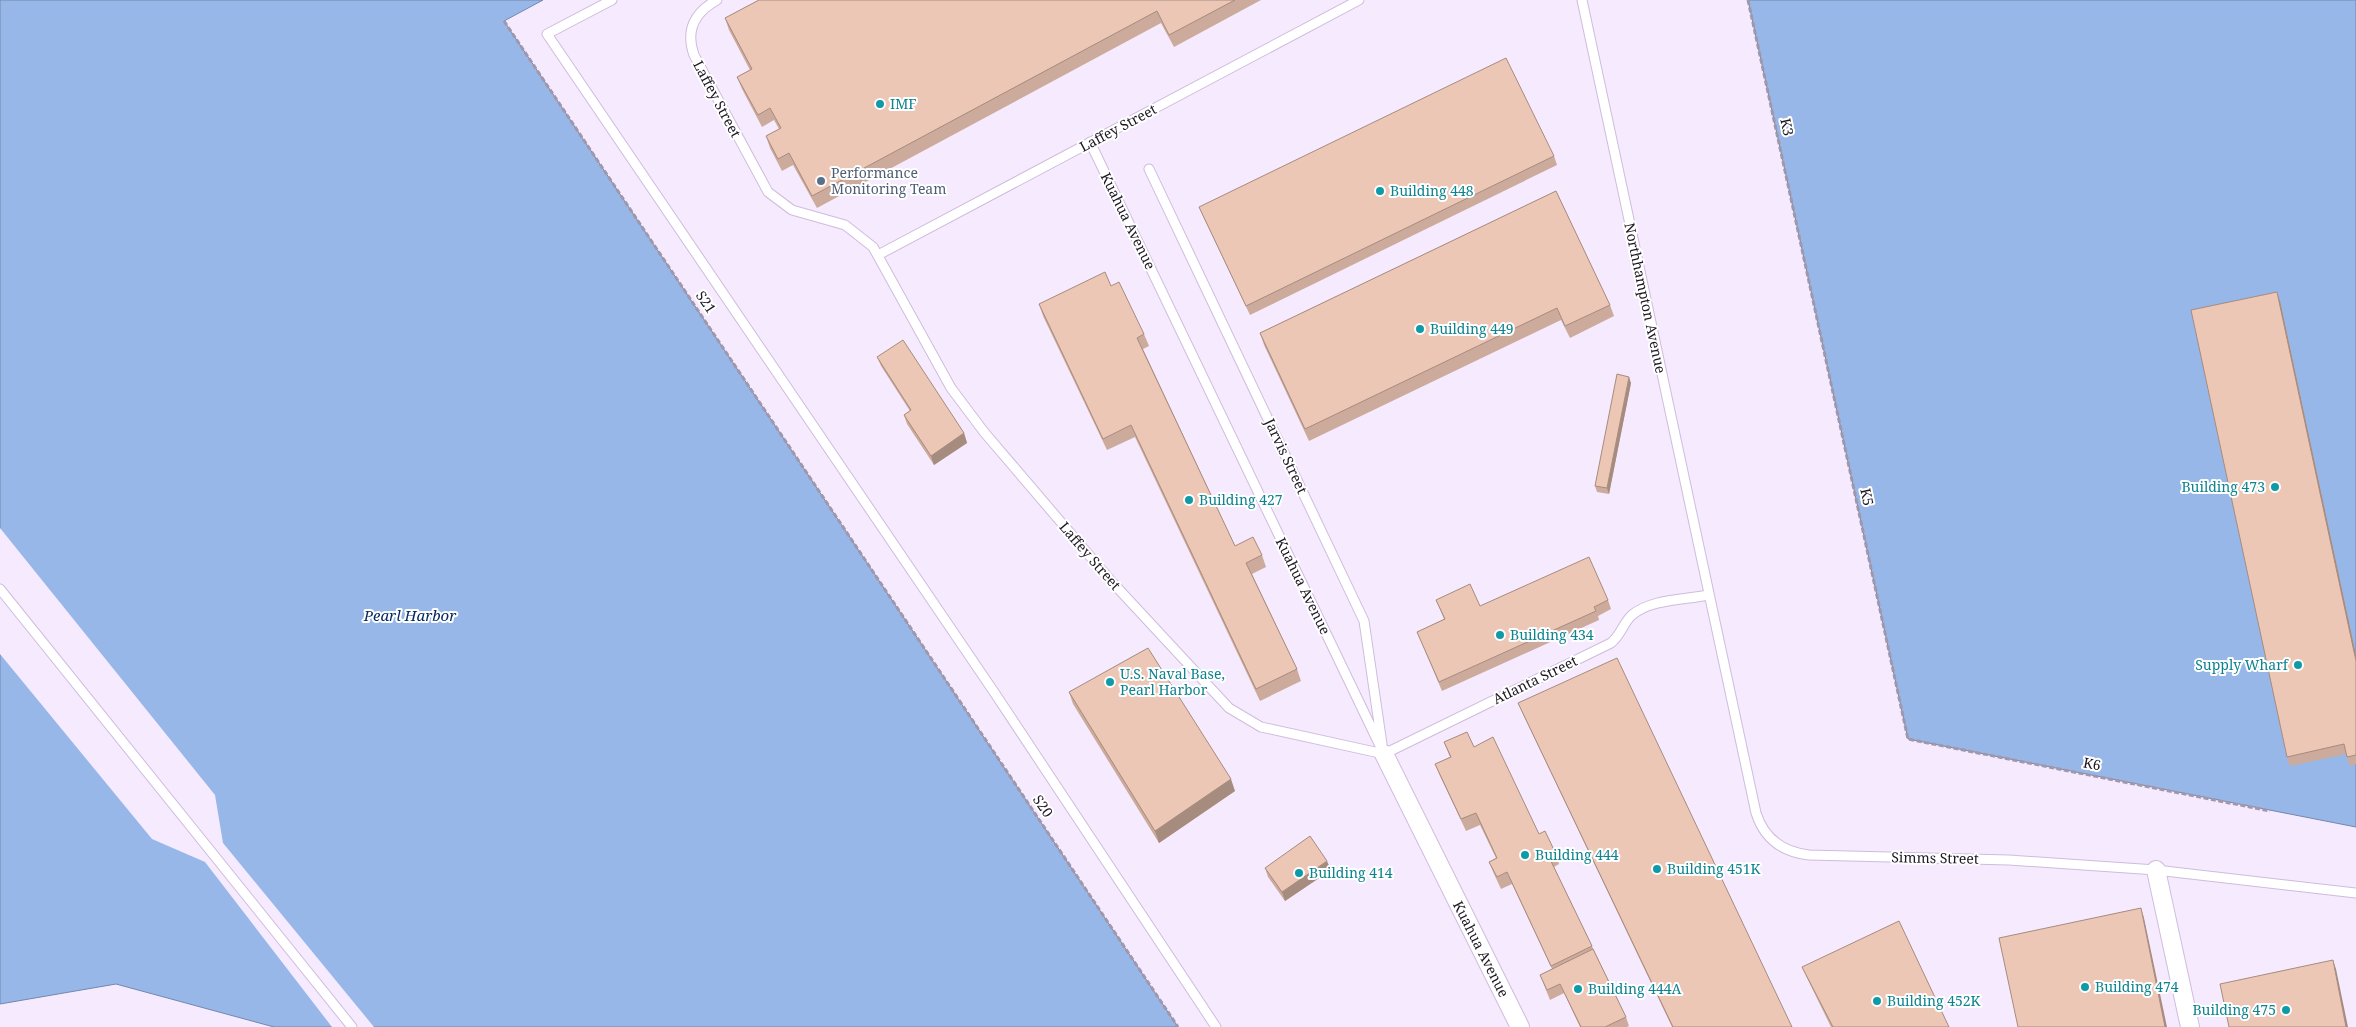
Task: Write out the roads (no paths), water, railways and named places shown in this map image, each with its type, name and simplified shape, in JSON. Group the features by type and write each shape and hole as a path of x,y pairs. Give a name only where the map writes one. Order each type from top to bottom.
{"street":[{"name":"Kuahua Avenue","path":"1384,754 1520,1027"},
{"path":"2156,870 2190,1027"}],"lane":[{"path":"612,0 547,34 994,692 1216,1027"},
{"name":"Laffey Street","path":"717,0 704,8 696,16 692,27 691,44 694,55 762,183 775,199 792,210 845,225 872,247 951,388 984,432 1112,582 1229,708 1261,727 1384,754"},
{"name":"Laffey Street","path":"878,255 1359,0"},
{"name":"Northhampton Avenue","path":"1582,0 1708,595"},
{"name":"Kuahua Avenue","path":"1090,142 1384,754"},
{"name":"Jarvis Street","path":"1149,170 1364,621 1384,754"},
{"path":"0,589 352,1027"},
{"name":"Atlanta Street","path":"1384,754 1611,643 1621,633 1628,619 1641,609 1708,595"},
{"name":"Simms Street","path":"1708,595 1758,820 1766,834 1785,850 1809,855 2009,860 2156,870 2356,893"}],"water":[{"name":"Pearl Harbor","path":"0,0 543,0 504,21 1178,1027 274,1027 116,984 0,1004"},
{"path":"1748,0 2356,0 2356,827 1908,739"}],"place":[{"name":"IMF","path":"880,104"},
{"name":"Performance Monitoring Team","path":"821,181"},
{"name":"Building 448","path":"1380,191"},
{"name":"Building 449","path":"1420,329"},
{"name":"Building 473","path":"2275,487"},
{"name":"Building 427","path":"1189,500"},
{"name":"Building 434","path":"1500,635"},
{"name":"Supply Wharf","path":"2298,665"},
{"name":"U.S. Naval Base, Pearl Harbor","path":"1110,682"},
{"name":"Building 444","path":"1525,855"},
{"name":"Building 451K","path":"1657,869"},
{"name":"Building 414","path":"1299,873"},
{"name":"Building 474","path":"2085,987"},
{"name":"Building 444A","path":"1578,989"},
{"name":"Building 452K","path":"1877,1001"},
{"name":"Building 475","path":"2286,1010"}]}
